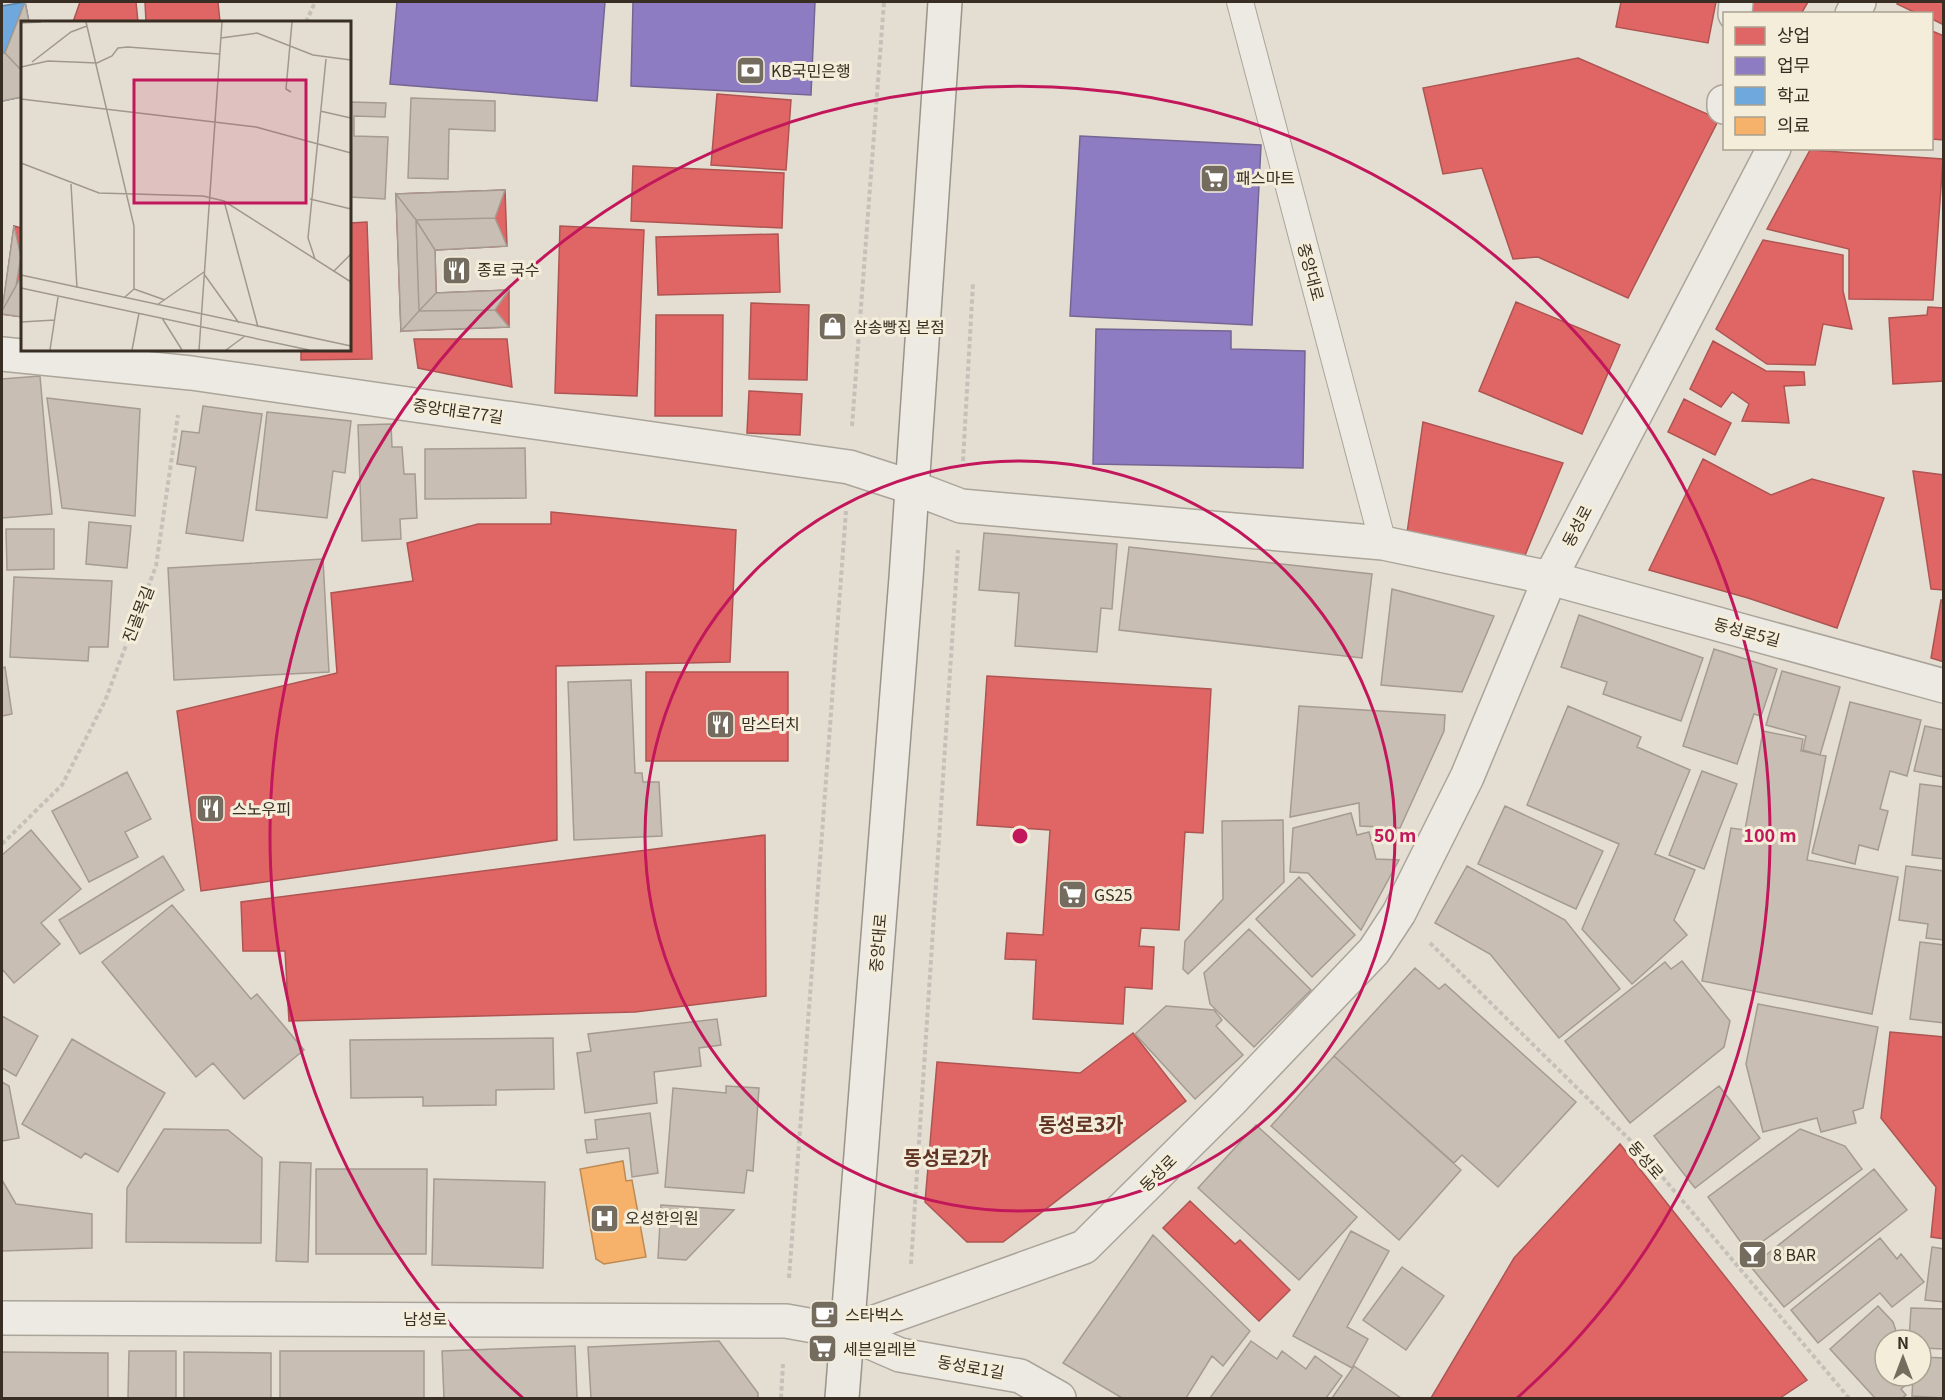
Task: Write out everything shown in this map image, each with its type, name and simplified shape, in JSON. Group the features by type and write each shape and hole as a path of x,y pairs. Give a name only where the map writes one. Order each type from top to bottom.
{"street":[{"name":"중앙대로","path":"842,1398 906,578 945,2"},
{"name":"동성로","path":"847,1332 1084,1246 1230,1102 1374,951 1400,913 1467,777 1550,578 1773,150"},
{"name":"중앙대로77길","path":"2,354 191,373 849,467 911,487"},
{"path":"911,487 961,506 1383,543 1550,578"},
{"name":"동성로5길","path":"1550,578 1944,686"},
{"name":"남성로","path":"2,1318 786,1321 847,1332"},
{"name":"동성로1길","path":"847,1332 900,1355 1059,1398"}],"lane":[{"name":"중앙대로","path":"1240,2 1383,543"}],"path":[{"path":"306,21 315,2"},
{"path":"781,1398 884,2"},
{"path":"908,1310 961,506 973,271"},
{"name":"진골목길","path":"2,844 62,785 105,701 156,566 178,418 191,373"},
{"name":"동성로","path":"1400,913 1638,1148 1849,1398"}],"building: 상업":[{"path":"80,2 136,2 138,21 73,21"},
{"path":"145,2 218,2 220,21 146,21"},
{"path":"1621,2 1716,2 1708,43 1616,27"},
{"path":"1752,2 1808,2 1802,12 1754,12 1750,10"},
{"path":"1898,2 1944,2 1944,25 1933,20 1933,12 1914,12 1897,4"},
{"path":"1933,31 1944,36 1944,140 1933,139"},
{"path":"1578,58 1719,119 1628,298 1538,257 1513,259 1482,168 1443,174 1423,88"},
{"path":"717,94 791,100 786,170 711,165"},
{"path":"1810,150 1943,159 1933,300 1849,299 1849,249 1767,229"},
{"path":"633,166 784,173 782,228 631,221"},
{"path":"505,190 507,246 435,250 436,293 509,290 509,327 401,331 396,194"},
{"path":"367,222 372,359 301,360 301,351 351,351 351,223"},
{"path":"14,226 21,228 21,317 2,314"},
{"path":"14,226 21,228 21,257"},
{"path":"560,226 644,230 637,396 555,393"},
{"path":"778,234 780,292 658,295 656,237"},
{"path":"1763,240 1843,255 1843,291 1852,329 1823,324 1815,365 1767,364 1716,329"},
{"path":"1516,302 1620,345 1582,434 1479,391"},
{"path":"751,303 809,305 807,380 749,379"},
{"path":"1928,307 1944,308 1944,381 1893,384 1889,318 1927,315"},
{"path":"656,315 723,315 722,416 655,416"},
{"path":"414,339 507,339 512,387 418,368"},
{"path":"1713,341 1766,371 1804,372 1805,385 1784,386 1789,423 1742,421 1749,404 1732,392 1721,407 1690,389"},
{"path":"749,391 802,394 800,435 747,433"},
{"path":"1684,399 1731,423 1715,455 1668,432"},
{"path":"1423,422 1563,463 1519,570 1407,533"},
{"path":"1703,459 1771,495 1812,479 1884,498 1837,628 1748,598 1649,570"},
{"path":"1913,471 1944,475 1944,590 1931,589"},
{"path":"551,512 736,530 730,662 556,666 557,840 201,891 177,711 337,673 331,593 413,581 407,543 478,524 551,524"},
{"path":"1941,600 1944,600 1944,662 1931,658"},
{"path":"646,672 788,672 788,761 646,761"},
{"path":"987,676 1211,689 1203,833 1185,832 1179,930 1141,928 1139,946 1154,947 1152,989 1125,987 1123,1024 1033,1019 1036,960 1005,959 1007,933 1043,935 1050,830 977,825"},
{"path":"765,835 766,996 635,1012 289,1021 285,951 243,951 241,902"},
{"path":"1890,1032 1944,1037 1944,1239 1931,1237 1936,1187 1881,1118"},
{"path":"1133,1033 1186,1101 1003,1242 967,1242 925,1202 937,1062 1080,1073"},
{"path":"1620,1144 1807,1380 1780,1398 1431,1398 1514,1258"},
{"path":"1190,1201 1235,1244 1240,1240 1290,1290 1259,1321 1163,1228"}],"building: 업무":[{"path":"397,2 605,2 597,101 390,84"},
{"path":"633,2 815,2 811,95 631,86"},
{"path":"1080,136 1261,145 1252,325 1070,316"},
{"path":"1096,329 1231,331 1231,349 1305,351 1303,468 1093,464"}],"building: 학교":[{"path":"25,2 29,21 21,21 21,97 2,101 2,6"},
{"path":"25,2 5,53 2,54 2,6"}],"building: 의료":[{"path":"623,1161 626,1181 632,1180 646,1257 604,1264 596,1259 580,1169"}],"building: 기타":[{"path":"25,2 29,21 21,21 21,70 5,53"},
{"path":"5,53 21,70 21,97 2,101 2,54"},
{"path":"411,98 495,101 495,131 449,129 448,179 408,178"},
{"path":"351,102 386,103 385,117 354,116 354,136 388,137 385,199 351,197"},
{"path":"505,190 495,218 416,220 396,194"},
{"path":"396,194 416,220 419,311 401,331"},
{"path":"495,218 507,246 435,250 416,220"},
{"path":"416,220 435,250 436,293 419,311"},
{"path":"14,226 21,257 16,286 2,311"},
{"path":"21,277 21,317 2,314"},
{"path":"509,290 495,310 419,311 436,293"},
{"path":"495,310 509,327 401,331 419,311"},
{"path":"40,376 52,514 2,518 2,379"},
{"path":"47,398 140,409 135,516 62,508"},
{"path":"203,406 262,414 243,541 186,533 196,467 177,464 182,431 199,433"},
{"path":"267,412 351,421 345,473 333,471 327,518 256,510"},
{"path":"391,424 392,447 402,447 404,474 415,474 417,518 400,519 401,539 362,541 358,425"},
{"path":"525,448 526,498 425,499 425,449"},
{"path":"89,522 131,526 127,568 86,564"},
{"path":"6,529 54,529 54,569 7,570"},
{"path":"984,533 1117,544 1112,609 1101,608 1097,652 1015,646 1019,593 979,590"},
{"path":"1129,547 1372,574 1362,658 1119,630"},
{"path":"323,559 329,672 174,680 168,568"},
{"path":"14,577 112,581 108,647 89,647 88,661 10,657"},
{"path":"1392,589 1494,616 1462,692 1381,685"},
{"path":"1579,615 1703,658 1681,721 1603,694 1607,682 1561,667"},
{"path":"1714,649 1777,669 1761,716 1754,714 1737,764 1683,746"},
{"path":"5,667 12,714 2,716 2,668"},
{"path":"1782,671 1840,687 1820,755 1803,750 1806,736 1766,725"},
{"path":"631,680 635,773 642,773 643,782 659,782 662,836 574,840 568,682"},
{"path":"1850,702 1921,720 1907,776 1890,771 1880,809 1888,811 1878,850 1859,845 1855,864 1812,853"},
{"path":"1299,706 1445,715 1444,731 1400,828 1360,826 1359,803 1290,817"},
{"path":"1568,706 1641,737 1637,747 1690,770 1655,854 1695,870 1674,920 1687,935 1632,984 1582,929 1619,844 1527,805"},
{"path":"1925,726 1944,730 1944,777 1914,771"},
{"path":"1763,731 1803,739 1801,751 1826,756 1807,860 1898,877 1872,1014 1702,981 1731,828 1745,830"},
{"path":"1702,771 1737,784 1704,869 1669,855"},
{"path":"127,772 151,819 125,832 138,857 89,882 52,811"},
{"path":"1920,784 1944,787 1944,859 1912,855"},
{"path":"1505,806 1603,851 1576,909 1478,864"},
{"path":"1351,813 1357,835 1369,832 1376,859 1399,860 1361,930 1308,873 1290,872 1293,828"},
{"path":"1283,820 1284,882 1188,974 1183,969 1185,941 1223,899 1222,821"},
{"path":"31,830 81,889 41,923 60,944 14,983 2,969 2,855"},
{"path":"163,856 184,890 80,954 59,920"},
{"path":"1467,866 1565,920 1620,989 1559,1038 1490,954 1435,923"},
{"path":"1906,866 1944,871 1944,940 1926,938 1928,924 1899,920"},
{"path":"1299,877 1355,935 1312,977 1256,919"},
{"path":"172,905 251,999 257,994 304,1050 244,1099 213,1063 196,1077 102,962"},
{"path":"1249,929 1311,990 1254,1047 1210,1004 1204,973"},
{"path":"1920,942 1944,945 1944,1023 1910,1019"},
{"path":"1682,961 1730,1021 1724,1047 1630,1123 1565,1041 1665,962 1671,969"},
{"path":"1415,968 1439,989 1445,984 1576,1102 1498,1187 1462,1155 1454,1163 1334,1056"},
{"path":"1758,1004 1878,1027 1863,1108 1853,1111 1856,1123 1821,1132 1817,1118 1763,1132 1746,1064"},
{"path":"1166,1006 1214,1010 1222,1020 1216,1026 1243,1055 1195,1099 1135,1034"},
{"path":"2,1016 38,1036 16,1076 2,1068"},
{"path":"717,1019 721,1045 699,1048 701,1066 654,1072 657,1103 585,1113 577,1053 591,1051 588,1034"},
{"path":"553,1038 554,1089 496,1090 496,1105 423,1106 423,1097 351,1098 350,1040"},
{"path":"72,1039 165,1093 118,1172 85,1153 81,1158 22,1124"},
{"path":"1334,1056 1461,1170 1399,1240 1271,1126"},
{"path":"2,1082 9,1086 19,1138 2,1141"},
{"path":"726,1086 759,1088 753,1171 747,1170 744,1193 665,1187 673,1088 726,1093"},
{"path":"1719,1086 1760,1138 1695,1188 1654,1136"},
{"path":"650,1113 658,1173 632,1177 629,1148 587,1153 585,1140 597,1139 595,1120"},
{"path":"1256,1125 1357,1217 1299,1280 1198,1188"},
{"path":"164,1129 228,1130 262,1158 261,1243 126,1242 127,1188"},
{"path":"1800,1129 1845,1146 1862,1169 1748,1252 1708,1197"},
{"path":"280,1162 311,1163 308,1262 276,1261"},
{"path":"316,1169 427,1169 426,1254 316,1254"},
{"path":"1874,1169 1907,1210 1784,1307 1751,1267"},
{"path":"434,1179 545,1182 543,1268 432,1265"},
{"path":"2,1180 16,1204 92,1214 92,1248 2,1251"},
{"path":"661,1205 734,1210 686,1260 658,1258"},
{"path":"1351,1231 1389,1251 1347,1327 1368,1339 1352,1368 1293,1336"},
{"path":"1153,1235 1250,1331 1223,1366 1212,1356 1186,1398 1122,1398 1063,1363"},
{"path":"1880,1238 1897,1259 1901,1254 1924,1282 1892,1307 1880,1293 1818,1343 1791,1310"},
{"path":"1932,1247 1944,1249 1944,1302 1925,1300"},
{"path":"1402,1267 1444,1296 1406,1350 1363,1320"},
{"path":"1878,1306 1893,1322 1895,1328 1873,1328 1873,1388 1902,1388 1906,1395 1902,1398 1875,1398 1830,1349"},
{"path":"1911,1308 1944,1309 1944,1349 1933,1349 1933,1328 1910,1328"},
{"path":"719,1341 758,1393 758,1398 591,1398 588,1347"},
{"path":"1251,1341 1277,1359 1282,1351 1306,1369 1315,1356 1342,1376 1326,1398 1210,1398"},
{"path":"575,1346 577,1398 444,1398 442,1351"},
{"path":"129,1351 176,1351 176,1398 128,1398"},
{"path":"280,1351 424,1351 424,1398 280,1398"},
{"path":"2,1352 108,1353 108,1398 2,1398"},
{"path":"184,1352 271,1353 271,1398 184,1398"},
{"path":"1933,1358 1944,1358 1944,1398 1912,1396 1912,1388 1933,1388"},
{"path":"1354,1366 1401,1398 1332,1398"}],"place":[{"name":"KB국민은행","path":"750,71"},
{"name":"패스마트","path":"1215,178"},
{"name":"종로 국수","path":"456,270"},
{"name":"삼송빵집 본점","path":"832,327"},
{"name":"맘스터치","path":"720,724"},
{"name":"스노우피","path":"211,809"},
{"name":"GS25","path":"1073,895"},
{"name":"오성한의원","path":"604,1218"},
{"name":"8 BAR","path":"1752,1255"},
{"name":"스타벅스","path":"824,1315"},
{"name":"세븐일레븐","path":"822,1349"}],"district":[{"name":"동성로3가","path":"1081,1125"},
{"name":"동성로2가","path":"946,1158"}]}
